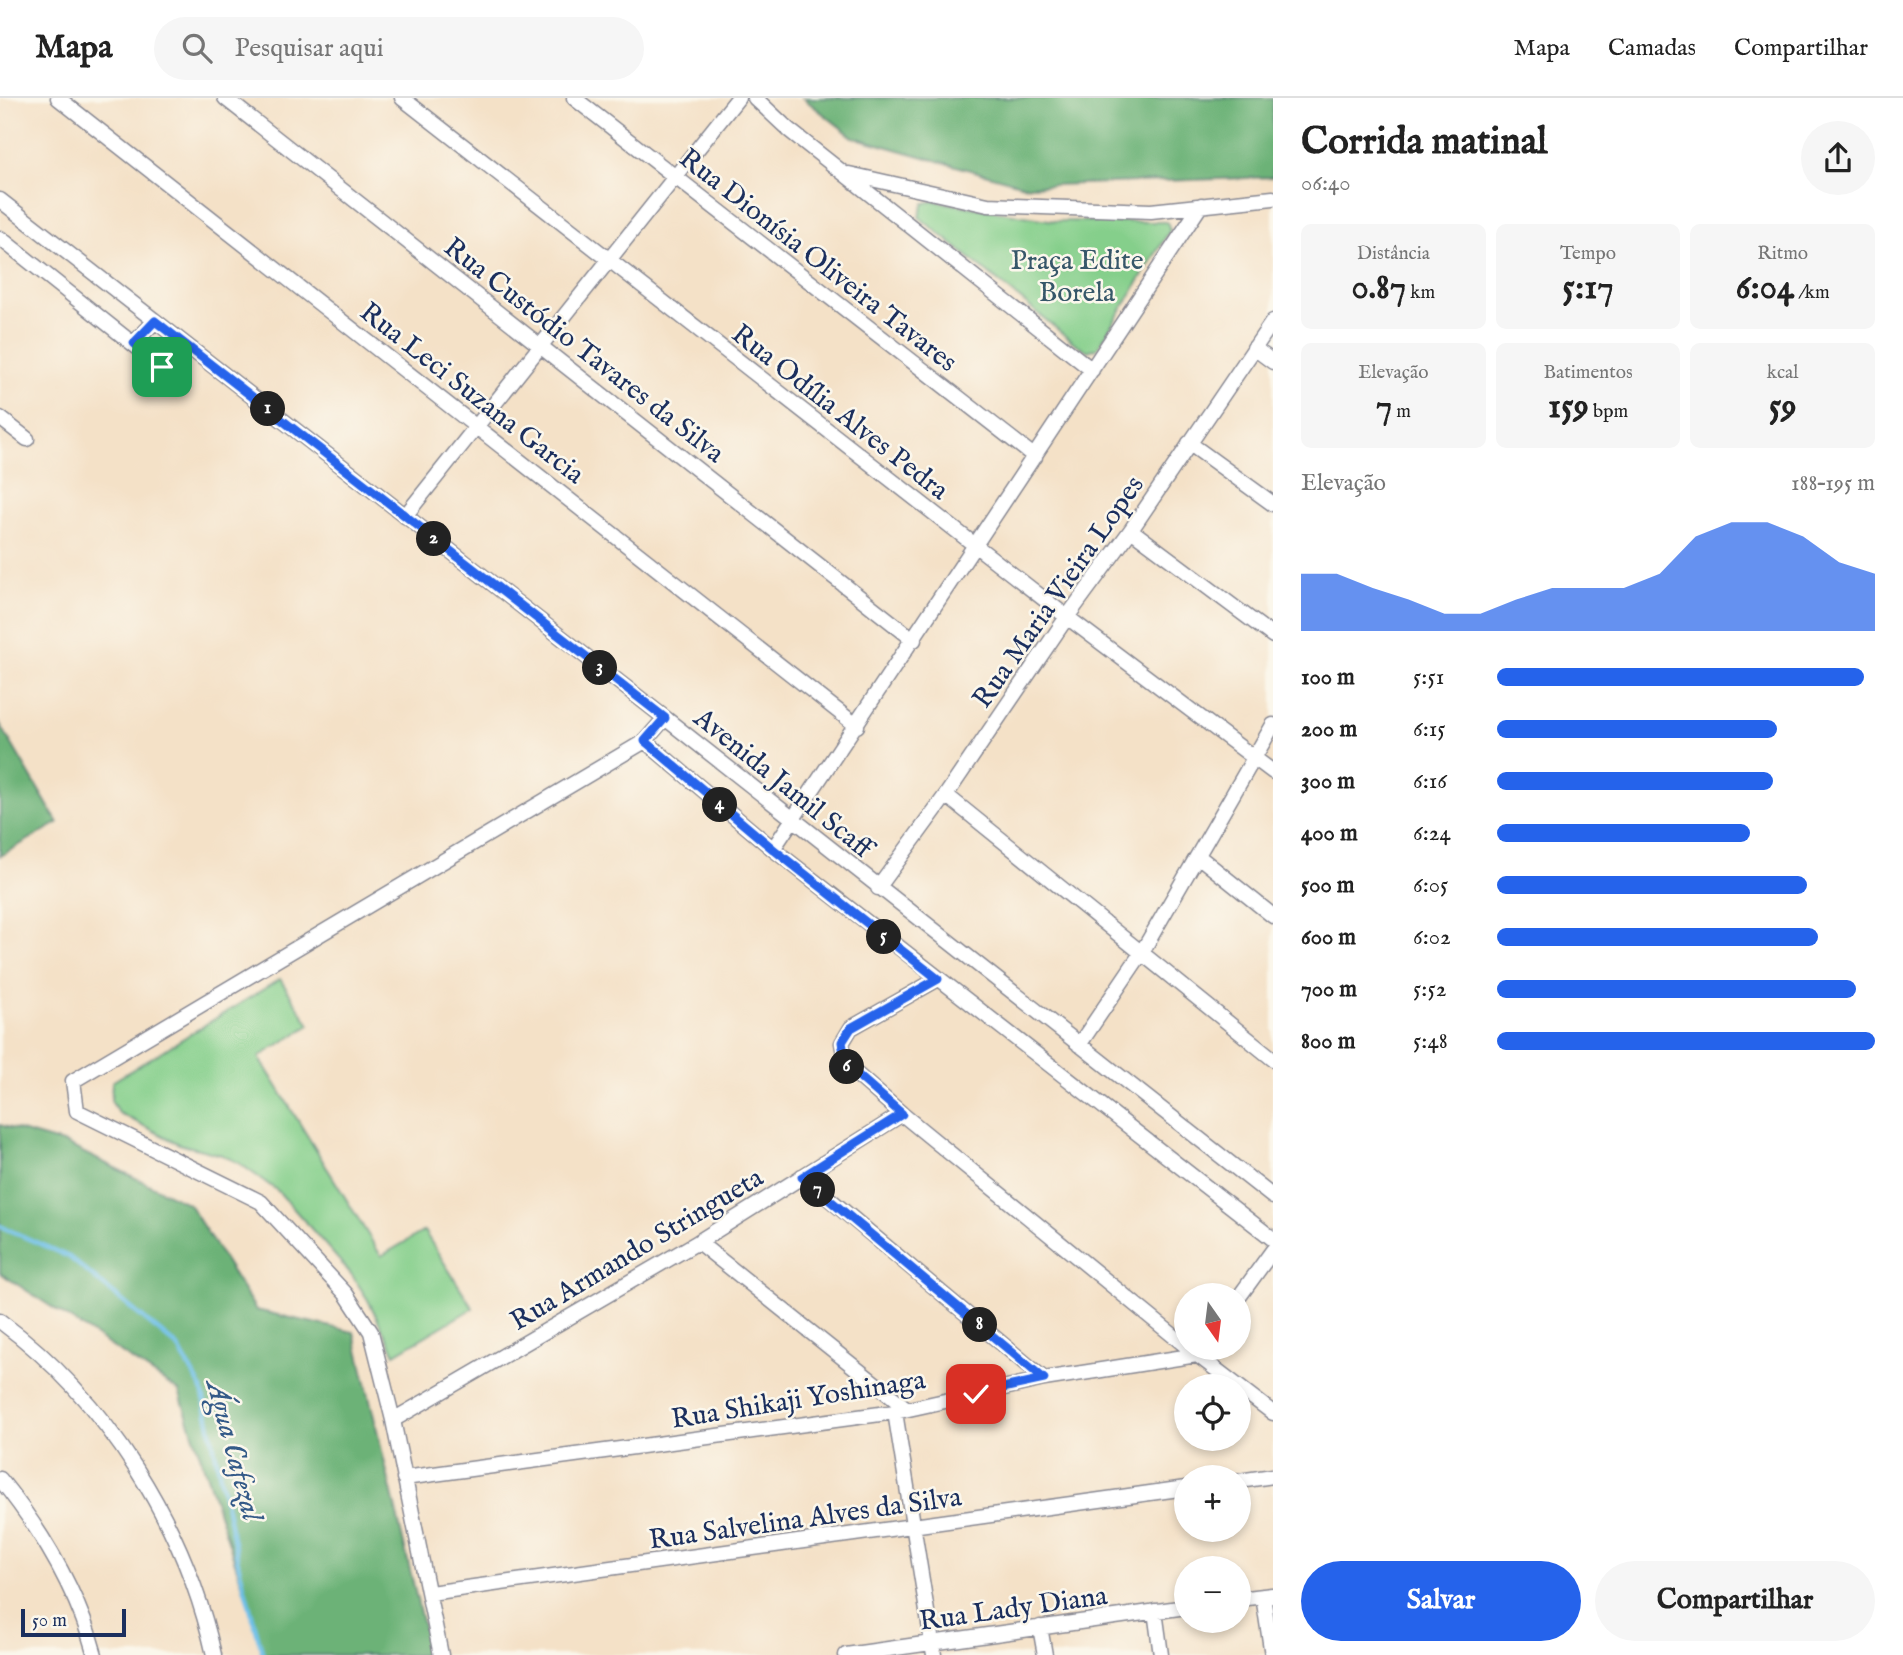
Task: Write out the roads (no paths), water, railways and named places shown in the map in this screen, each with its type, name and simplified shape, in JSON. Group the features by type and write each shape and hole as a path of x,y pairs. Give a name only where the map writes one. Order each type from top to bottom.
{"street":[{"name":"Rua Leci Suzana Garcia","path":"58,98 857,726"},
{"name":"Rua Custódio Tavares da Silva","path":"225,98 914,640"},
{"name":"Rua Odília Alves Pedra","path":"402,98 975,547 1273,772"},
{"name":"Rua Dionísia Oliveira Tavares","path":"574,98 1035,457"},
{"path":"405,516 738,98"},
{"path":"755,98 789,130 1092,370"},
{"path":"844,173 988,205 1151,211 1273,198"},
{"name":"Avenida Jamil Scaff","path":"0,200 665,718 1273,1197"},
{"path":"773,849 1201,205"},
{"path":"0,238 162,367"},
{"path":"134,343 155,321"},
{"name":"Rua Maria Vieira Lopes","path":"878,888 1131,530 1273,321"},
{"path":"1254,348 1273,362"},
{"path":"0,418 27,439"},
{"path":"1189,443 1273,504"},
{"path":"1131,530 1273,636"},
{"path":"441,1655 393,1420 371,1332 346,1294 261,1202 77,1111 73,1081 645,741 665,718"},
{"path":"1079,1045 1142,952 1273,725"},
{"name":"Avenida Jamil Scaff","path":"645,741 773,849 1273,1239"},
{"path":"946,795 1273,1059"},
{"path":"1198,856 1273,916"},
{"path":"938,979 851,1028 842,1042 846,1065 902,1114 1174,1333"},
{"name":"Rua Armando Stringueta","path":"393,1420 698,1242 902,1114"},
{"path":"802,1177 1044,1379"},
{"path":"698,1242 901,1410 914,1526 933,1649"},
{"path":"1249,1283 1273,1250"},
{"path":"0,1321 40,1353 75,1388 128,1458 174,1538 193,1581 214,1655"},
{"name":"Rua Shikaji Yoshinaga","path":"404,1478 901,1410 1174,1353"},
{"path":"1208,1360 1273,1413"},
{"path":"1251,1479 1273,1476"},
{"path":"0,1479 20,1504 62,1572 76,1600 95,1655"},
{"name":"Rua Salvelina Alves da Silva","path":"430,1594 1174,1490"},
{"path":"1268,1595 1272,1655"},
{"name":"Rua Lady Diana","path":"846,1655 933,1649 1040,1627 1174,1609"},
{"path":"1155,1611 1161,1655"},
{"path":"1040,1627 1045,1655"}],"waterway":[{"name":"Água Cafezal","path":"0,1226 69,1257 178,1347 202,1389 239,1567 263,1655"}],"park label":[{"name":"Praça Edite Borela","path":"1077,275"}]}
